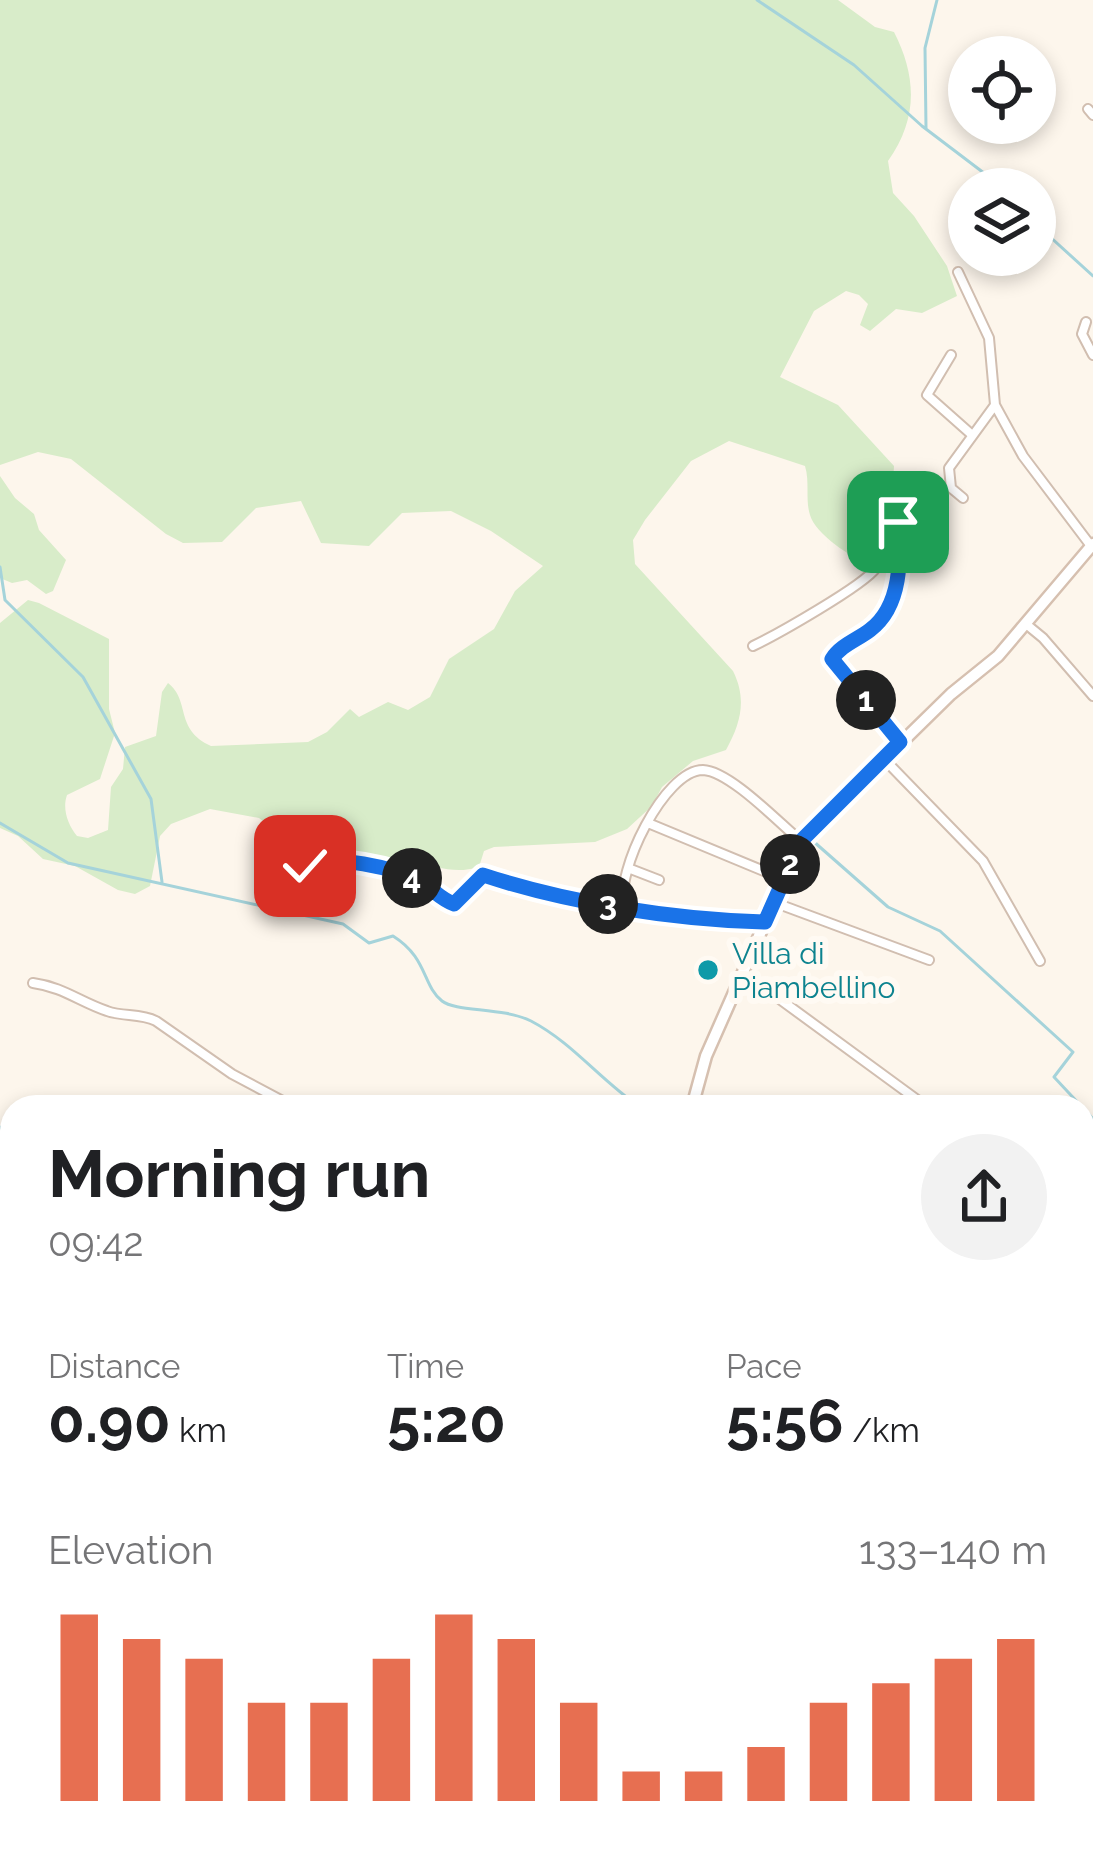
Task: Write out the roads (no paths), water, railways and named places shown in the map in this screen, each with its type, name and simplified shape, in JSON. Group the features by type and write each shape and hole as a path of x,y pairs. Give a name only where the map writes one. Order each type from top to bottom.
{"main road":[{"path":"695,1095 699,1075 801,841 900,742 998,656 1092,545"}],"street":[{"path":"960,276 989,338 995,405 1022,456 1092,545"},
{"path":"1086,322 1082,334 1093,355"},
{"path":"951,355 927,395 971,434"},
{"path":"963,498 952,488 949,468 995,405"},
{"path":"752,646 796,626 869,575 880,561 891,522 898,522 900,570 889,609 880,622 832,659 900,742"},
{"path":"1026,624 1093,696"},
{"path":"883,758 983,861 1040,961"},
{"path":"624,906 622,884 648,823 663,797 687,775 700,770 734,785 801,841"},
{"path":"648,823 783,879"},
{"path":"297,867 330,858 353,862 414,879 454,904 483,875 562,898 724,921 765,922"},
{"path":"628,868 659,880"},
{"path":"773,902 928,960"},
{"path":"743,973 911,1095"},
{"path":"33,983 84,998 110,1013 145,1015 272,1095"}],"waterway":[{"path":"757,0 854,65 977,168"},
{"path":"926,128 925,48 937,0"},
{"path":"1056,242 1093,276"},
{"path":"0,567 5,600 83,677 151,799 162,882"},
{"path":"0,823 68,863 343,924 369,943 393,936 413,953 442,1001 531,1021 624,1095"},
{"path":"813,841 888,907 940,931 1073,1052 1054,1077 1071,1095"}],"place":[{"name":"Villa di Piambellino","path":"708,970"}]}
